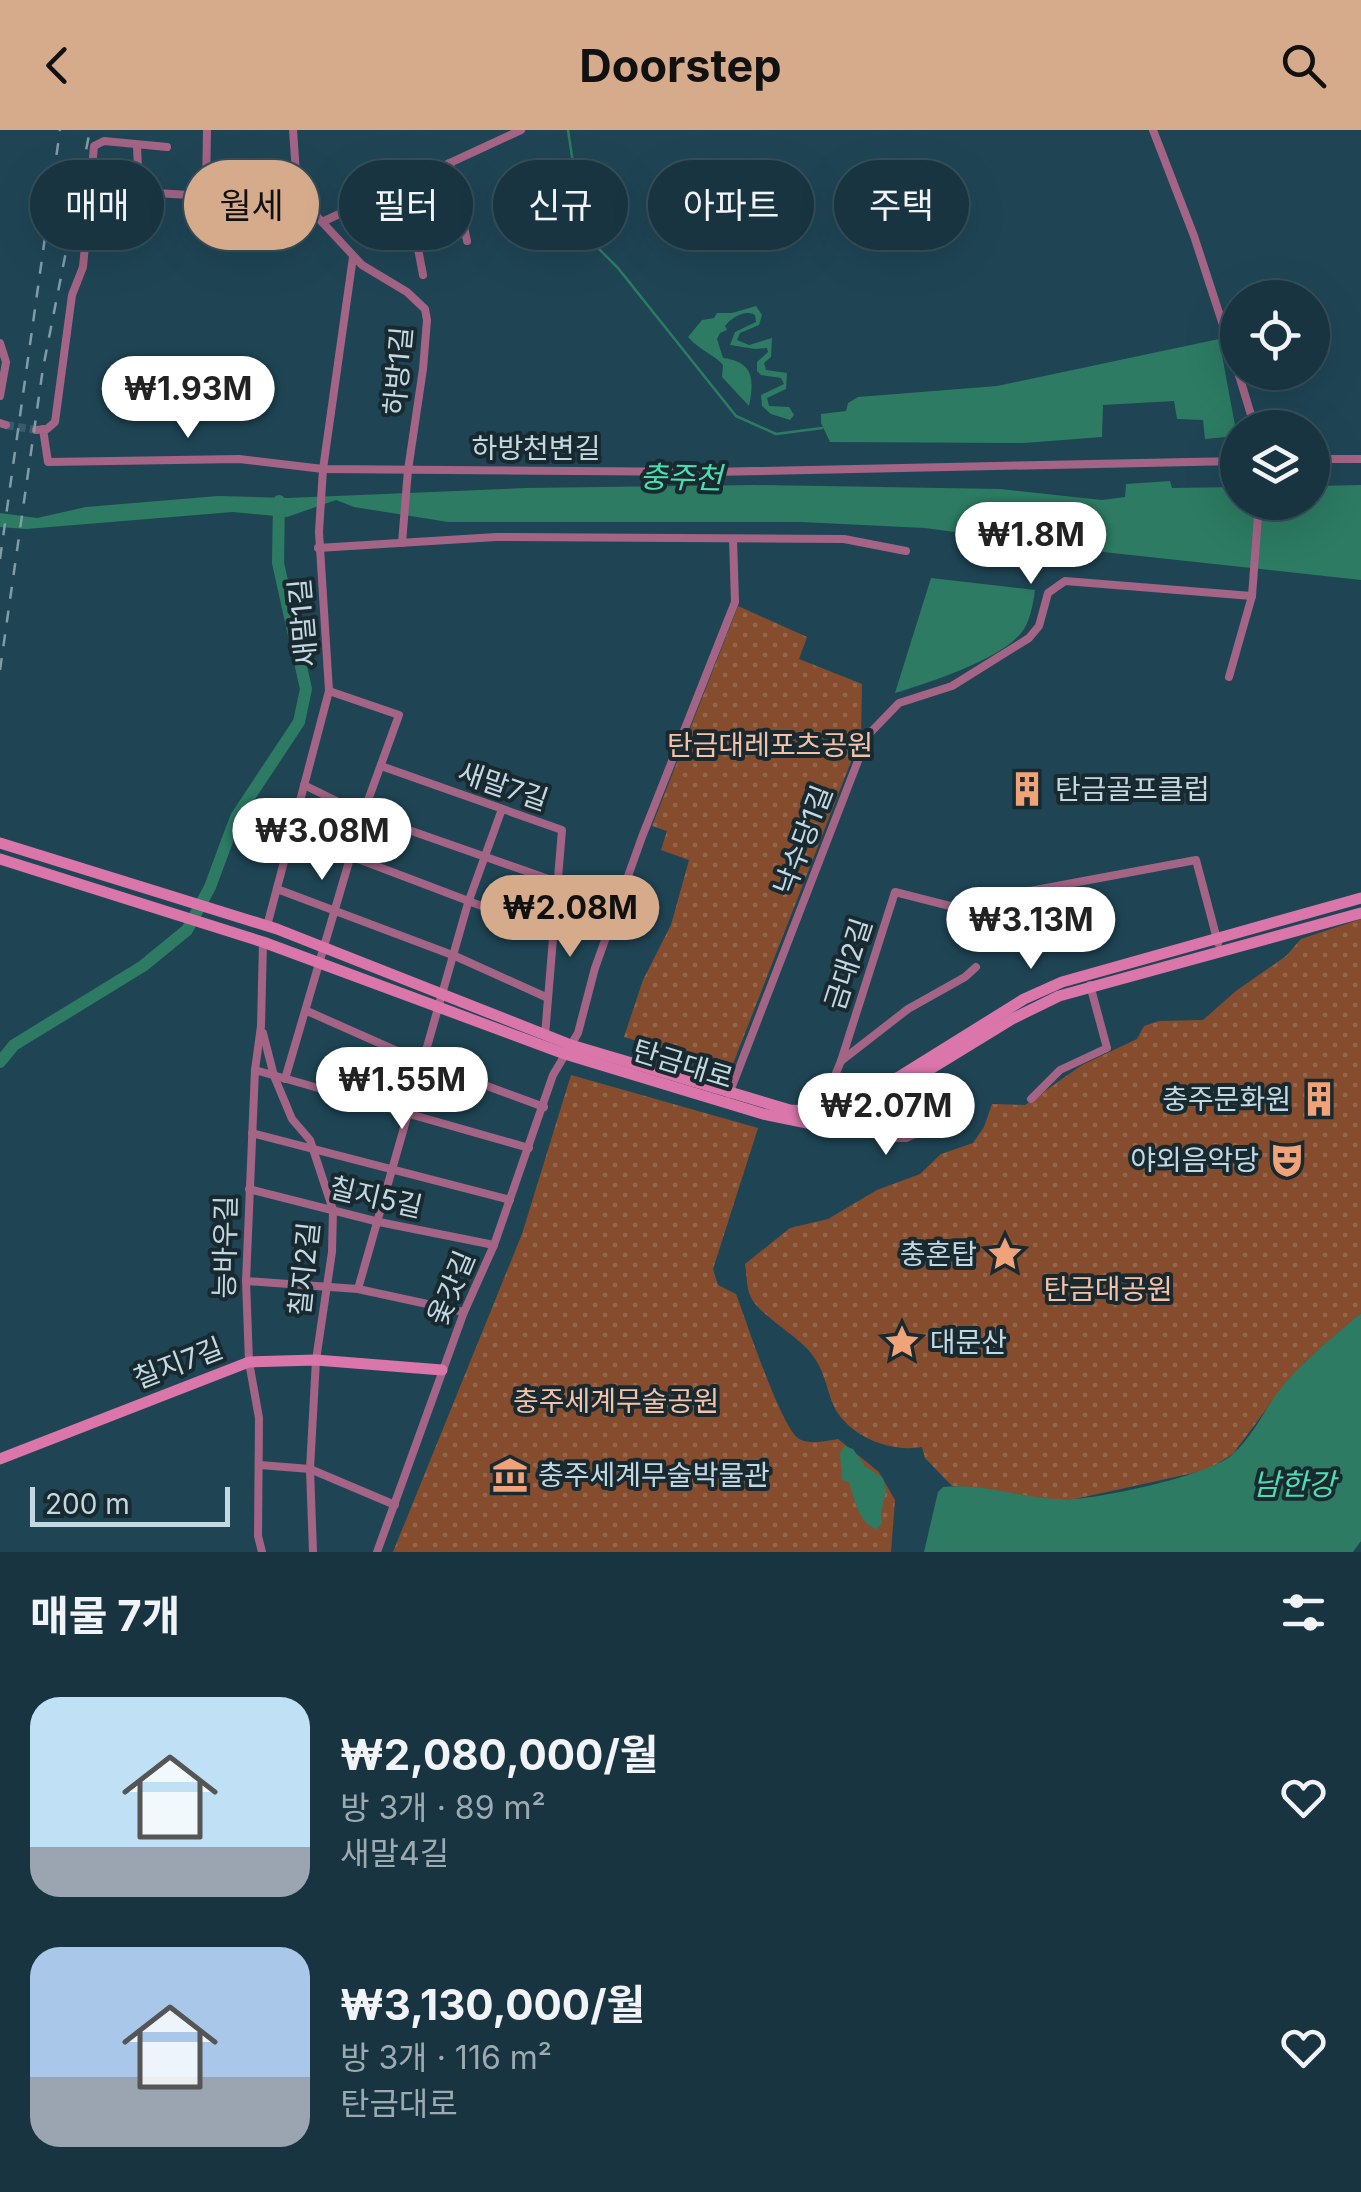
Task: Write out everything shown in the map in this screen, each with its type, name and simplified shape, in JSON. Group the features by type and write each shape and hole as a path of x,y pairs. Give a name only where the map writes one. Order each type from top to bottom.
{"main road":[{"name":"탄금대로","path":"0,843 267,926 545,1035 568,1049"},
{"name":"탄금대로","path":"0,859 263,942 437,1008 728,1098 784,1120 808,1123 836,1120 866,1108 1039,1004 1090,985 1220,954 1361,913"},
{"name":"탄금대로","path":"728,1098 820,1112 870,1093 1042,990 1361,898"},
{"path":"263,942 267,926"},
{"name":"칠지7길","path":"0,1459 249,1362 316,1360 442,1370"}],"street":[{"path":"206,160 207,130"},
{"path":"293,130 297,160"},
{"path":"454,160 521,130"},
{"path":"1153,130 1220,316"},
{"name":"하방천변길","path":"138,146 100,142 92,151 83,270 72,295 55,422 40,430 48,462 238,459 323,468 408,470 859,471 1220,461"},
{"path":"138,146 167,147"},
{"name":"하방1길","path":"138,146 137,190 184,195"},
{"path":"322,222 339,215"},
{"name":"하방1길","path":"319,219 354,257 420,301 427,320 402,543"},
{"path":"418,250 423,275"},
{"name":"새말1길","path":"267,926 329,691 331,675 318,548 323,468 354,257"},
{"path":"0,344 6,362 0,396"},
{"path":"1330,460 1361,459"},
{"path":"1228,678 1252,591 1258,520"},
{"name":"새말1길","path":"318,548 496,537 844,539 906,551"},
{"name":"옻갓길","path":"377,1552 464,1312 494,1245 553,1075 568,1049 642,837 735,602 733,539"},
{"name":"낙수당1길","path":"728,1098 868,735 888,712 912,697 952,686 1014,650 1039,626 1048,592 1065,581 1252,591"},
{"path":"285,1078 363,814 398,714 329,691"},
{"name":"새말7길","path":"380,766 562,830 557,882"},
{"path":"304,785 363,814 557,882 545,1035"},
{"path":"358,1289 468,903 502,810"},
{"path":"350,856 553,933"},
{"name":"금대2길","path":"820,1112 841,1060 895,892 950,906 1196,860 1217,940"},
{"path":"277,888 455,956 548,998"},
{"path":"1217,940 1220,954"},
{"name":"능바우길","path":"262,1552 258,1536 259,1418 249,1362 246,1281 263,942"},
{"path":"841,1060 908,1009 976,967"},
{"path":"1032,1099 1060,1070 1107,1048 1090,985"},
{"path":"306,1012 422,1062 544,1107"},
{"name":"칠지2길","path":"261,1026 274,1076 292,1119 310,1140 333,1210 316,1360 310,1469 314,1552"},
{"path":"255,1070 529,1148"},
{"path":"866,1108 882,1138 906,1138 932,1126"},
{"path":"252,1133 510,1200"},
{"name":"칠지5길","path":"248,1189 379,1222 494,1245"},
{"path":"246,1281 358,1289 464,1312"},
{"path":"260,1465 310,1469 395,1504"}],"green space":[{"name":"탄금대레포츠공원","path":"738,606 807,637 799,659 862,684 861,736 731,1069 624,1037 643,980 671,925 689,860 661,850 667,831 652,826"},
{"name":"탄금대공원","path":"1361,919 1361,1313 1305,1362 1233,1454 1207,1470 1075,1499 1051,1500 952,1486 925,1458 922,1447 882,1444 847,1424 838,1414 811,1353 754,1302 745,1264 790,1228 828,1219 877,1190 920,1174 941,1154 973,1143 992,1104 1025,1105 1082,1065 1137,1039 1144,1026 1159,1021 1203,1020 1286,956 1301,939"},
{"name":"충주세계무술공원","path":"571,1075 758,1128 713,1269 718,1285 736,1294 774,1395 792,1431 808,1442 838,1439 879,1472 895,1500 891,1552 393,1552 522,1234"}],"water":[{"path":"756,306 762,315 759,325 740,333 737,340 749,345 772,338 771,357 764,363 766,370 787,373 786,389 767,398 769,406 789,407 794,415 790,420 771,414 762,406 761,395 784,384 781,378 757,371 757,362 768,352 767,348 730,345 735,332 756,322 755,315 734,317 717,339 723,358 741,364 750,374 749,406 722,377 723,365 688,337 702,320 714,318 717,313"},
{"path":"1219,339 1220,390 1228,390 1232,410 1220,410 1220,438 1205,439 1203,420 1177,419 1174,401 1103,405 1102,437 1024,443 830,442 821,423 821,414 846,411 848,403 858,397 997,386"},
{"name":"충주천","path":"1170,481 1172,488 1220,487 1220,520 1330,520 1330,486 1361,485 1361,580 925,528 801,522 448,522 354,507 336,500 287,517 233,512 26,529 0,527 0,513 37,518 86,507 218,496 288,498 525,488 755,485 1000,489 1102,500 1125,497 1126,484"},
{"path":"931,578 1035,590 1030,615 1015,640 1001,650 965,668 895,693"},
{"name":"남한강","path":"1361,1313 1361,1541 1353,1552 924,1552 938,1492 943,1487 976,1487 1040,1498 1073,1499 1157,1484 1221,1462 1246,1440 1297,1371"},
{"path":"844,1446 853,1449 865,1466 883,1478 886,1490 882,1523 877,1529 866,1522 849,1482 842,1480 840,1454"}],"waterway":[{"path":"568,130 576,183 571,198 586,236 618,268 736,416 776,434 822,428"},
{"path":"0,1062 14,1045 143,966 187,930 210,887 236,817 299,722 306,689 278,563 279,501"}],"tunnel":[{"path":"6,425 36,430"}],"railway":[{"path":"0,559 60,130"},
{"path":"0,670 43,368 90,130"}],"place":[{"name":"탄금골프클럽","path":"1027,789"},
{"name":"충주문화원","path":"1319,1099"},
{"name":"야외음악당","path":"1287,1160"},
{"name":"충혼탑","path":"1005,1254"},
{"name":"대문산","path":"902,1342"},
{"name":"충주세계무술박물관","path":"510,1475"}]}
